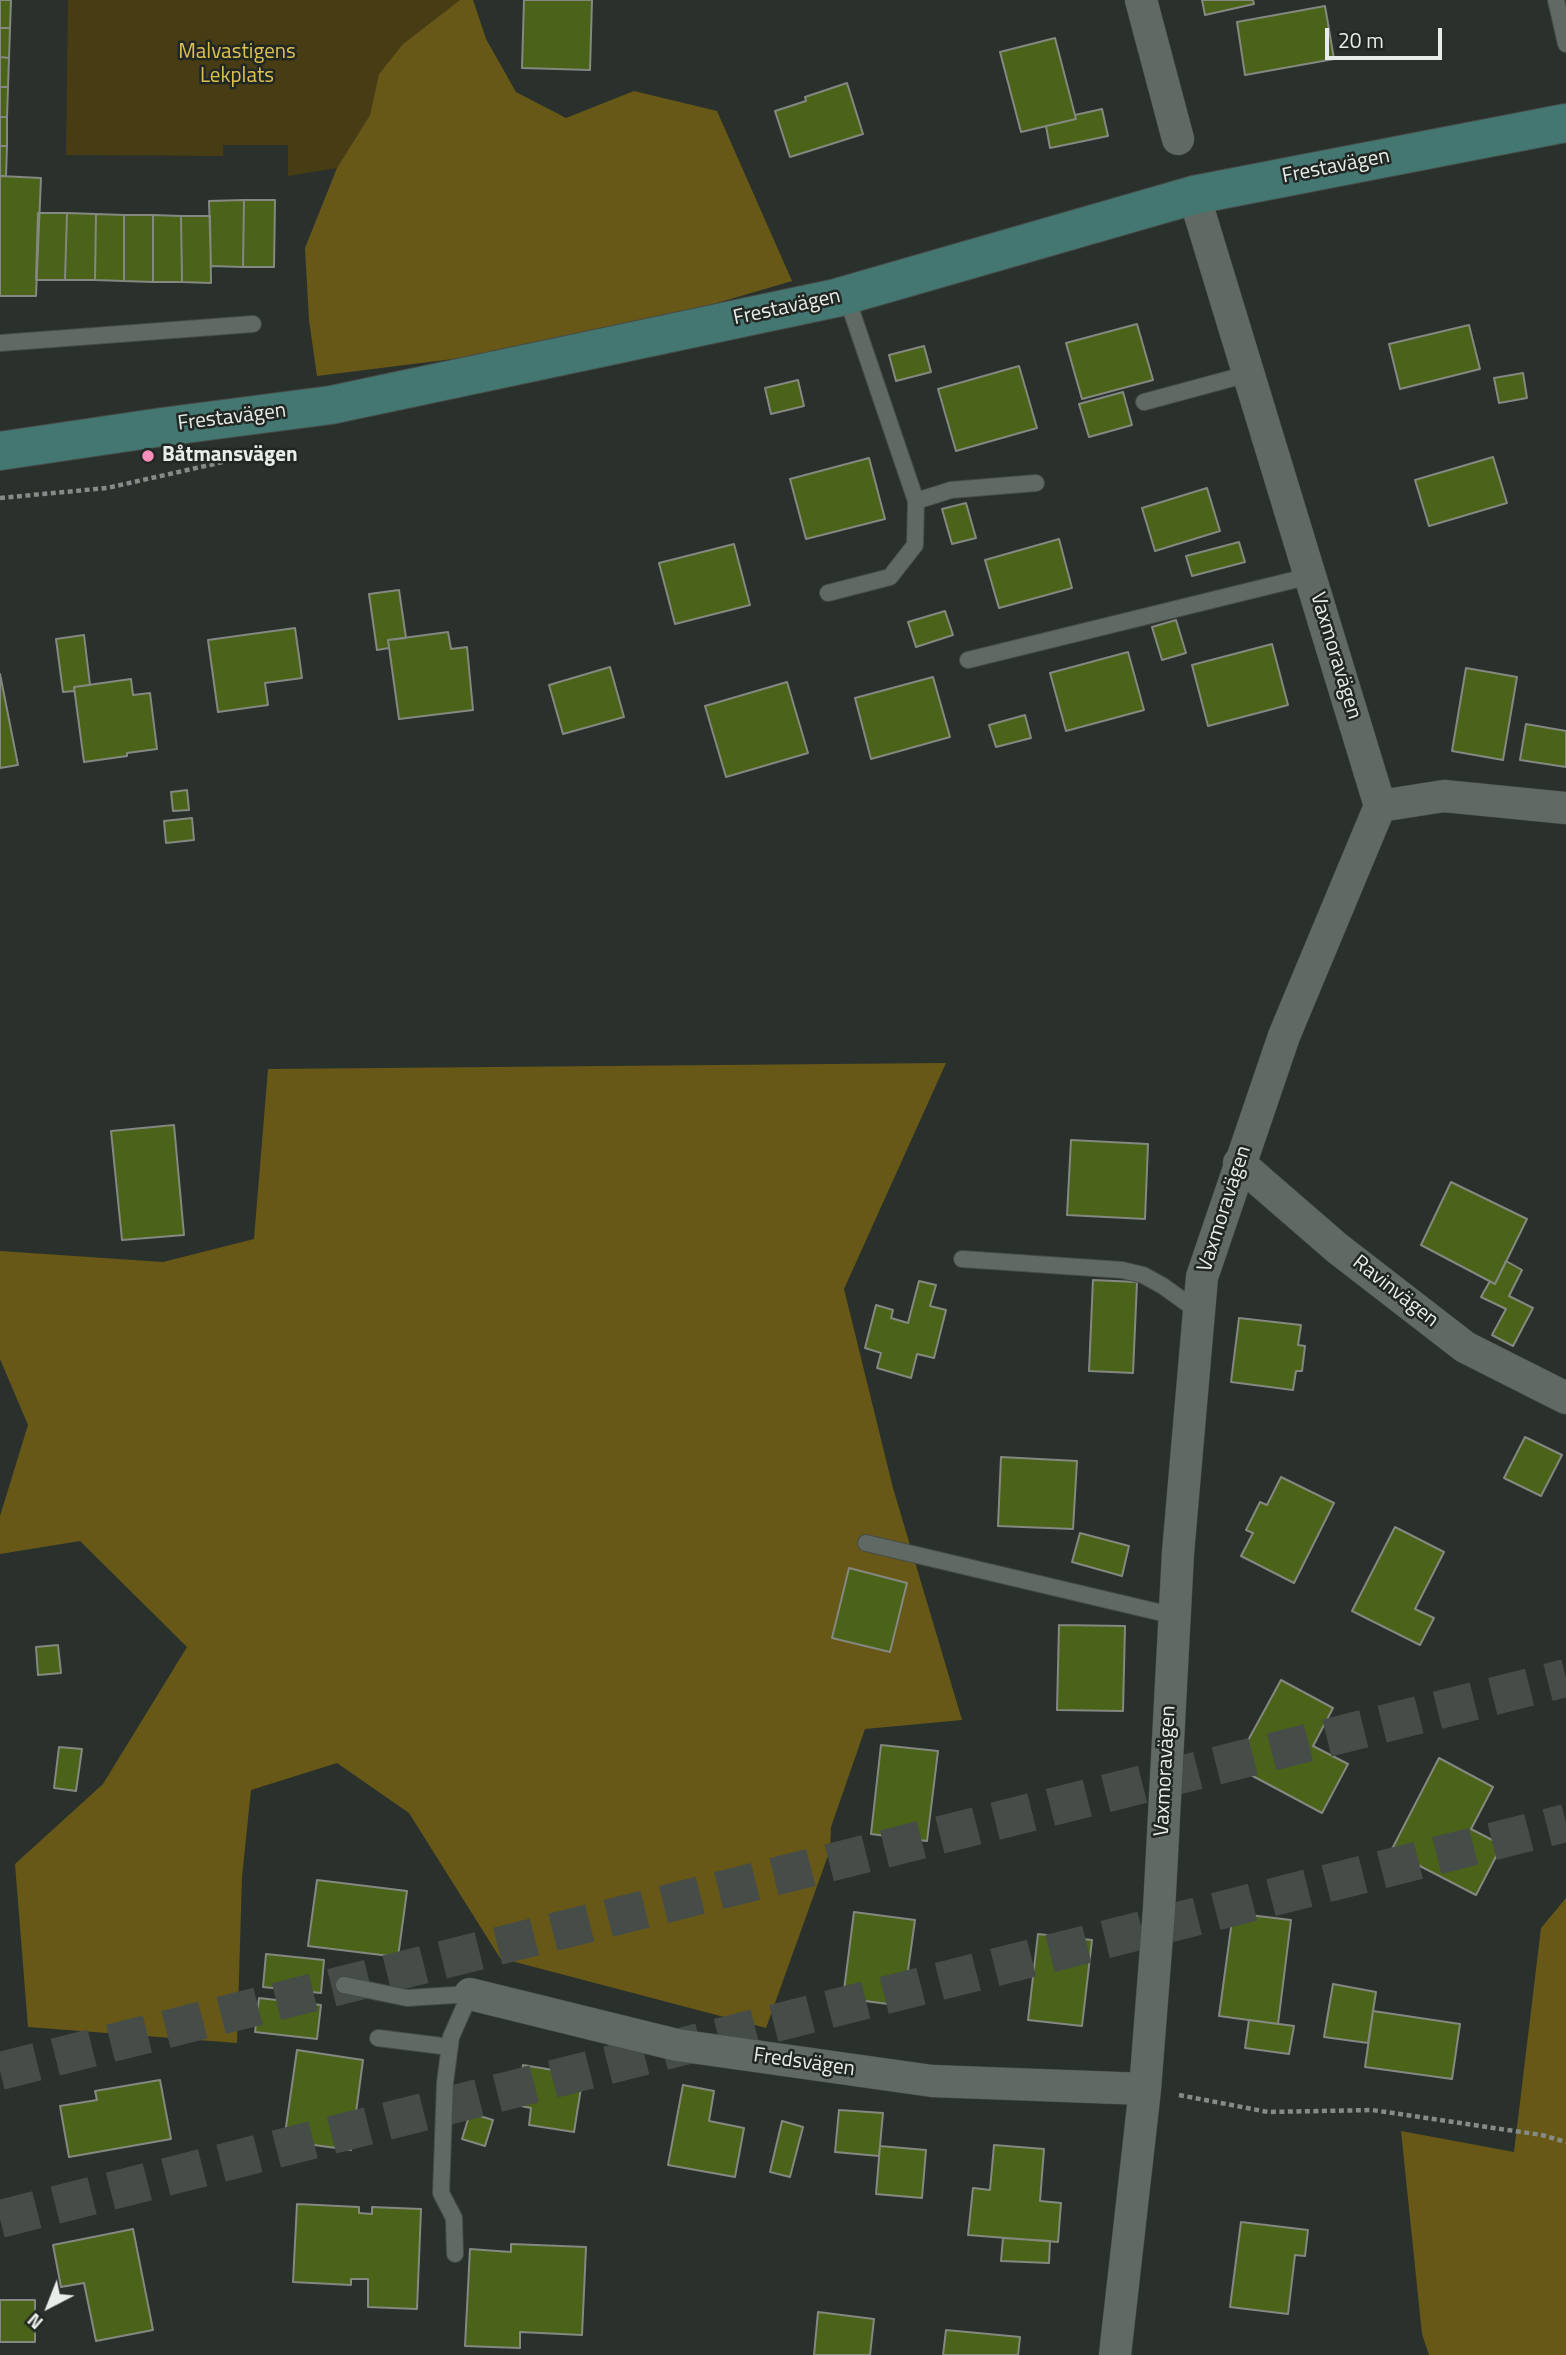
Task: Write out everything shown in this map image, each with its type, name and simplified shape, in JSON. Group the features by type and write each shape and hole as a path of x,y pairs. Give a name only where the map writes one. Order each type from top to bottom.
{"street":[{"path":"1141,0 1178,139"},
{"name":"Frestavägen","path":"0,452 331,405 846,295 1194,195 1566,123"},
{"name":"Vaxmoravägen","path":"1115,2355 1145,2089 1159,1910 1175,1616 1202,1277 1284,1036 1380,806 1194,195"},
{"path":"1380,806 1444,796 1566,808"},
{"name":"Ravinvägen","path":"1239,1163 1337,1248 1465,1347 1566,1398"},
{"name":"Fredsvägen","path":"470,1994 690,2047 932,2081 1145,2089"}],"lane":[{"path":"1556,0 1566,44"},
{"path":"828,593 890,577 915,545 916,501 846,295"},
{"path":"0,343 253,324"},
{"path":"1144,402 1248,374"},
{"path":"916,501 951,490 1036,483"},
{"path":"968,660 1310,576"},
{"path":"962,1259 1122,1270 1143,1275 1199,1312"},
{"path":"866,1543 1175,1616"},
{"path":"344,1985 407,1998 470,1994 451,2037 445,2083 441,2193 454,2218 455,2254"},
{"path":"379,2038 450,2047"}],"path":[{"path":"1145,2089 1268,2112 1372,2110 1542,2135 1566,2142"}],"green space":[{"name":"Malvastigens Lekplats","path":"68,0 460,0 403,44 379,74 370,115 337,168 288,176 288,145 223,145 223,156 66,155"}],"shaded area":[{"path":"460,0 473,0 486,39 516,92 566,118 634,91 717,111 792,281 700,308 501,353 317,376 309,320 305,248 337,168 370,115 379,74 403,44"},
{"path":"946,1063 844,1289 893,1488 962,1720 865,1729 831,1827 830,1850 766,2028 500,1958 409,1813 337,1763 251,1790 242,1877 237,2043 28,2027 15,1864 103,1784 187,1647 80,1541 0,1554 0,1516 28,1425 0,1359 0,1251 163,1262 254,1239 268,1069"},
{"path":"1566,1898 1566,2355 1429,2355 1422,2334 1401,2131 1514,2152 1541,1928"}],"building":[{"path":"0,0 11,0 10,28 0,28"},
{"path":"524,0 592,0 590,70 522,68"},
{"path":"1202,0 1253,0 1254,4 1205,15"},
{"path":"1325,6 1334,59 1245,75 1237,22"},
{"path":"0,28 10,28 9,58 0,57"},
{"path":"1055,38 1076,119 1021,132 1000,52"},
{"path":"0,57 9,58 8,87 0,87"},
{"path":"847,83 863,134 790,157 775,111 806,101 805,97"},
{"path":"0,87 8,87 7,117 0,117"},
{"path":"1102,109 1108,136 1050,148 1046,126 1076,119 1075,115"},
{"path":"0,117 7,117 7,146 0,146"},
{"path":"0,146 7,146 6,176 0,176"},
{"path":"0,176 41,178 36,296 0,296"},
{"path":"244,200 275,200 274,267 243,267"},
{"path":"244,200 243,267 211,266 209,201"},
{"path":"38,213 67,213 65,280 36,280"},
{"path":"67,213 96,214 95,280 65,280"},
{"path":"96,214 124,215 124,281 95,280"},
{"path":"124,215 153,215 153,282 124,281"},
{"path":"153,215 181,216 182,282 153,282"},
{"path":"181,216 210,216 211,283 182,282"},
{"path":"1137,324 1153,380 1082,399 1066,343"},
{"path":"1469,325 1480,369 1400,389 1389,344"},
{"path":"924,346 931,372 896,381 889,355"},
{"path":"1019,366 1037,428 956,451 938,389"},
{"path":"1523,373 1527,398 1499,403 1494,378"},
{"path":"798,380 804,406 771,414 765,388"},
{"path":"1123,392 1132,425 1089,437 1079,404"},
{"path":"1493,457 1507,503 1429,526 1415,480"},
{"path":"869,458 885,519 806,539 790,479"},
{"path":"1207,488 1220,531 1155,551 1142,508"},
{"path":"966,503 976,538 952,544 942,509"},
{"path":"1059,539 1072,588 999,608 985,560"},
{"path":"1239,542 1245,562 1192,576 1186,556"},
{"path":"734,544 750,605 675,624 659,563"},
{"path":"399,590 406,638 388,640 389,648 377,650 369,594"},
{"path":"945,611 953,635 916,647 908,622"},
{"path":"1176,620 1186,653 1162,660 1152,627"},
{"path":"295,628 302,678 265,683 268,705 218,712 208,640"},
{"path":"448,632 451,649 467,647 473,710 399,719 388,640"},
{"path":"84,635 90,685 63,692 56,639"},
{"path":"1272,644 1288,705 1208,726 1192,665"},
{"path":"1128,652 1144,710 1066,731 1050,673"},
{"path":"610,667 624,717 563,734 549,685"},
{"path":"1466,668 1517,677 1503,760 1452,751"},
{"path":"0,674 18,765 0,768"},
{"path":"933,677 950,737 871,759 855,698"},
{"path":"131,679 133,695 150,693 157,749 84,762 74,687"},
{"path":"787,682 808,753 726,777 705,706"},
{"path":"1025,715 1031,738 996,747 989,725"},
{"path":"1526,724 1566,731 1566,767 1520,760"},
{"path":"187,790 189,810 173,811 171,792"},
{"path":"192,818 194,840 166,843 164,821"},
{"path":"174,1125 184,1235 122,1240 111,1131"},
{"path":"1071,1140 1148,1144 1145,1219 1067,1215"},
{"path":"1451,1182 1527,1219 1495,1284 1421,1245"},
{"path":"1506,1261 1522,1270 1509,1296 1533,1308 1513,1346 1492,1335 1506,1309 1481,1297 1490,1281 1495,1284"},
{"path":"1093,1280 1137,1282 1133,1373 1089,1371"},
{"path":"919,1281 936,1285 930,1306 946,1310 934,1358 917,1354 911,1378 877,1368 881,1353 865,1348 876,1305 893,1310 891,1318 908,1323"},
{"path":"1239,1318 1301,1325 1298,1345 1305,1346 1302,1371 1296,1371 1293,1390 1231,1382"},
{"path":"1525,1437 1562,1455 1541,1496 1504,1478"},
{"path":"1001,1457 1077,1461 1073,1529 998,1526"},
{"path":"1281,1477 1334,1503 1294,1583 1241,1556 1253,1533 1246,1530 1260,1502 1267,1505"},
{"path":"1395,1527 1444,1552 1415,1609 1434,1618 1420,1645 1352,1611"},
{"path":"1080,1533 1129,1546 1122,1576 1072,1562"},
{"path":"849,1568 907,1583 890,1652 832,1638"},
{"path":"1059,1625 1125,1626 1123,1711 1057,1710"},
{"path":"58,1645 61,1673 38,1675 36,1647"},
{"path":"1281,1680 1333,1708 1313,1746 1348,1764 1322,1813 1234,1766"},
{"path":"881,1745 938,1751 927,1841 871,1834"},
{"path":"59,1747 82,1749 76,1791 54,1788"},
{"path":"1439,1758 1493,1787 1471,1829 1502,1845 1476,1895 1391,1851"},
{"path":"317,1880 407,1891 398,1957 308,1946"},
{"path":"854,1912 915,1920 903,2006 843,1998"},
{"path":"1233,1913 1291,1920 1278,2024 1219,2016"},
{"path":"1038,1934 1092,1940 1082,2026 1028,2020"},
{"path":"266,1954 324,1960 321,1993 263,1987"},
{"path":"1333,1984 1376,1992 1368,2043 1324,2037"},
{"path":"259,1998 321,2005 317,2039 255,2032"},
{"path":"1373,2011 1460,2024 1452,2079 1365,2067"},
{"path":"1249,2020 1294,2026 1289,2054 1245,2048"},
{"path":"297,2050 363,2060 351,2150 284,2141"},
{"path":"523,2065 583,2075 574,2132 529,2125 531,2108 516,2105"},
{"path":"160,2080 171,2139 69,2157 60,2106 97,2100 95,2091"},
{"path":"683,2085 714,2091 709,2121 744,2128 735,2177 668,2165"},
{"path":"839,2110 883,2113 879,2156 835,2152"},
{"path":"470,2113 493,2120 485,2146 462,2139"},
{"path":"782,2121 803,2127 790,2177 770,2172"},
{"path":"994,2145 1044,2149 1040,2201 1061,2203 1058,2242 968,2235 973,2188 990,2190"},
{"path":"880,2146 926,2150 922,2198 876,2194"},
{"path":"297,2204 359,2207 359,2213 372,2214 372,2207 421,2209 417,2309 368,2307 368,2279 351,2279 351,2285 293,2282"},
{"path":"1241,2222 1308,2230 1305,2256 1295,2255 1288,2314 1230,2307"},
{"path":"133,2229 153,2330 96,2341 84,2283 61,2287 53,2245"},
{"path":"1003,2238 1050,2241 1049,2263 1001,2261"},
{"path":"511,2244 586,2247 582,2335 520,2332 520,2348 465,2346 470,2249 511,2252"},
{"path":"0,2300 35,2300 35,2342 0,2342"},
{"path":"818,2312 874,2319 870,2355 814,2355"},
{"path":"946,2330 1020,2337 1018,2355 943,2355"}],"tunnel":[{"path":"0,2071 1566,1678"},
{"path":"0,2219 1566,1823"}],"place":[{"name":"Båtmansvägen","path":"148,456"}]}
